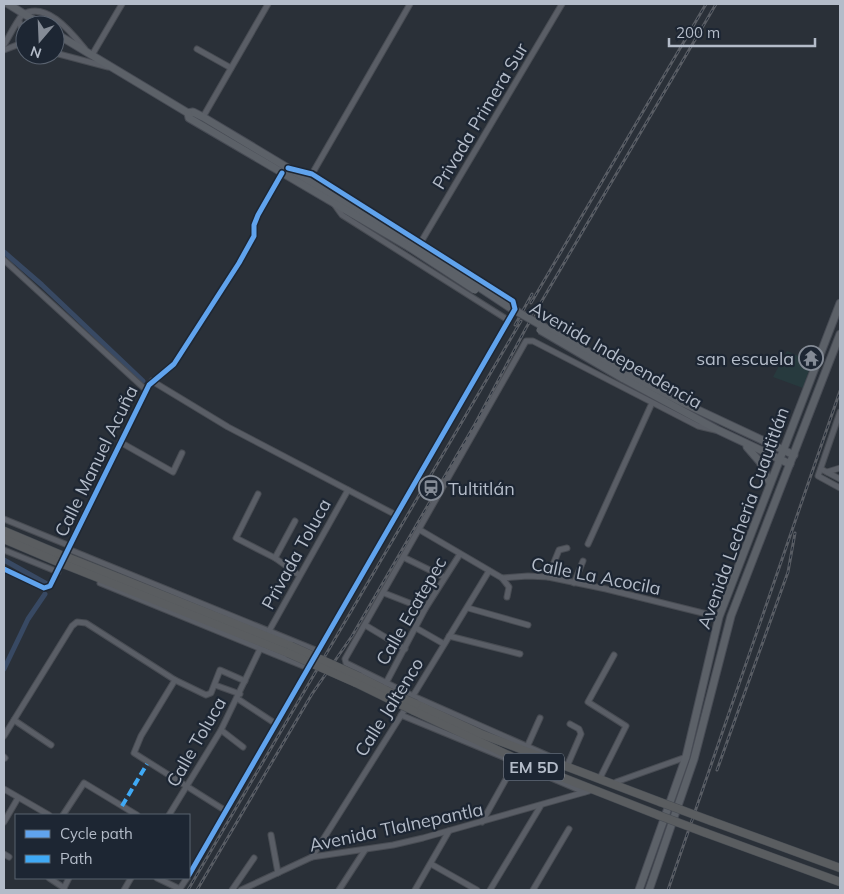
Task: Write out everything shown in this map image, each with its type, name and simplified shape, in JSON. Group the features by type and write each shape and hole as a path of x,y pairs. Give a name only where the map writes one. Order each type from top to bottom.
{"highway":[{"name":"EM 5D","path":"4,531 64,559 290,650 358,680 523,762 658,815 840,882"},
{"name":"EM 5D","path":"4,539 64,559"},
{"name":"EM 5D","path":"415,708 660,802 840,868"}],"main road":[{"path":"8,4 23,14"},
{"name":"Avenida Independencia","path":"65,39 188,113 193,112 203,118 333,203 410,244"},
{"name":"Avenida Independencia","path":"188,113 188,118 285,171 410,244 509,307 718,430 790,464"},
{"name":"Avenida Lecheria Cuautitlán","path":"639,890 686,757 719,617 840,303"},
{"name":"Avenida Lecheria Cuautitlán","path":"649,890 694,759 731,616 840,334"},
{"name":"Avenida Independencia","path":"624,375 794,455"},
{"path":"744,443 760,462 770,484"}],"street":[{"path":"23,14 33,6 40,4"},
{"path":"54,9 89,53 122,4"},
{"path":"203,118 268,4"},
{"path":"312,174 410,4"},
{"name":"Privada Primera Sur","path":"421,242 562,4"},
{"path":"4,45 15,27"},
{"path":"197,49 232,68"},
{"path":"65,56 115,69"},
{"path":"190,872 515,309 512,301 312,174 285,171"},
{"name":"Calle Manuel Acuña","path":"4,569 47,588 64,559 146,390 152,381 174,364 239,262 254,236 254,225 258,215 285,171"},
{"path":"333,203 342,215 508,320"},
{"path":"4,260 146,390"},
{"path":"694,759 686,757 616,782 527,747 413,696 345,662 523,346 529,340 698,426 718,430"},
{"path":"152,381 228,427 396,515"},
{"path":"588,544 652,403"},
{"path":"840,412 818,476 840,488"},
{"path":"120,442 173,472 182,453"},
{"path":"827,472 840,468"},
{"path":"821,469 840,479"},
{"name":"Privada Toluca","path":"269,631 348,490"},
{"path":"258,494 236,538 275,558 299,576"},
{"path":"4,518 64,559 260,649 308,668"},
{"path":"275,558 295,521"},
{"path":"420,530 502,578 510,588 507,597"},
{"path":"548,577 558,550 567,548"},
{"path":"4,550 64,559 269,631 318,651"},
{"name":"Calle Ecatepec","path":"386,683 425,609 460,554"},
{"path":"404,558 444,577"},
{"path":"574,583 583,561"},
{"name":"Calle Jaltenco","path":"312,857 490,571"},
{"name":"Calle La Acocila","path":"502,578 548,577 606,589 719,617"},
{"path":"384,593 425,609"},
{"path":"468,608 528,625"},
{"path":"4,736 72,626 77,622 86,623 175,680 206,695 211,693 220,670 245,681 260,649"},
{"path":"365,625 405,648"},
{"path":"416,628 444,644"},
{"path":"449,636 520,654"},
{"path":"601,776 626,726 588,702 614,654"},
{"path":"175,680 141,736 134,754 186,788 226,811"},
{"name":"Calle Toluca","path":"170,814 221,730 245,681"},
{"path":"215,685 239,696 276,724"},
{"path":"401,715 515,762 482,822"},
{"path":"527,747 540,718"},
{"path":"14,720 51,745"},
{"path":"568,764 581,734 579,729 570,724"},
{"path":"221,730 243,747"},
{"name":"Avenida Tlalnepantla","path":"241,890 312,857 365,850 449,831 587,792 515,762"},
{"path":"64,814 84,783 135,814"},
{"path":"4,789 47,814"},
{"path":"4,822 18,798"},
{"path":"490,890 540,806"},
{"path":"533,890 569,829"},
{"path":"415,890 449,831"},
{"path":"271,835 278,873"},
{"path":"339,890 365,850"},
{"path":"232,890 254,858"},
{"path":"431,864 477,890"},
{"path":"50,879 63,889"},
{"path":"124,890 130,879"},
{"path":"159,879 180,890 186,879"}],"green space":[{"path":"787,351 812,362 803,388 773,377"}],"waterway":[{"path":"4,252 42,285 143,381"},
{"path":"4,560 47,584"},
{"path":"4,669 28,619 45,594"}],"railway":[{"path":"531,303 706,4"},
{"path":"197,890 312,694 352,636 475,424 526,328 716,4"},
{"path":"515,325 532,294"},
{"path":"188,890 521,321"},
{"path":"668,890 840,391"},
{"path":"717,770 788,572 795,533"}],"marked path":[{"path":"122,806 147,764"}],"cycle path":[{"path":"190,873 515,309 513,301 312,174 288,168"},
{"path":"4,569 44,588 50,586 149,385 174,364 239,263 254,236 254,225 258,215 282,173"}],"place":[{"name":"san escuela","path":"811,358"},
{"name":"Tultitlán","path":"431,488"}]}
